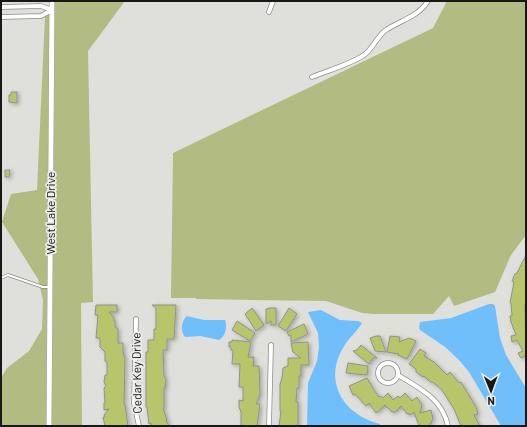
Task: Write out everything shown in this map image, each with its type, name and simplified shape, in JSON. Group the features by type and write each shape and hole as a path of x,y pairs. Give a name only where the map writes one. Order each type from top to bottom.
{"street":[{"path":"5,1 3,7 41,6 52,10"},
{"name":"West Lake Drive","path":"49,426 52,1"},
{"path":"269,12 273,1"},
{"path":"312,77 365,55 385,31 410,19 425,7 428,1"},
{"path":"1,17 41,16 52,10"},
{"name":"Cedar Key Drive","path":"136,319 134,403 139,426"},
{"path":"269,426 270,345"},
{"path":"398,375 394,381 387,383 381,380 378,371 381,365 390,363 397,369 398,375 432,396 442,408 448,426"}],"lane":[{"path":"1,278 8,275 42,287 50,286"}],"green space":[{"path":"55,1 125,1 88,51 93,302 81,303 82,426 52,426"},
{"path":"447,1 526,1 526,235 511,255 495,292 454,306 449,296 433,314 362,313 326,301 171,298 173,153 433,28"},
{"path":"49,15 46,426 1,426 1,378 7,368 29,351 42,329 43,300 38,279 2,222 11,194 37,190 45,17"}],"water":[{"path":"489,304 493,304 495,306 500,338 506,355 526,388 526,426 501,426 469,372 459,360 445,347 419,328 420,322 451,318"},
{"path":"321,310 340,320 358,321 362,323 345,344 337,361 335,373 336,385 340,395 347,405 367,420 380,424 380,426 307,426 308,383 317,361 319,347 318,333 308,312"},
{"path":"187,316 204,320 225,320 226,329 224,334 219,340 200,336 185,337 182,332 182,326 183,321"}],"building":[{"path":"11,92 17,92 17,103 9,102 9,95 11,95"},
{"path":"5,170 10,170 9,177 5,177"},
{"path":"526,255 526,358 525,356 521,358 518,353 523,351 517,340 512,342 511,336 516,335 511,322 510,316 512,316 510,303 514,282 512,281"},
{"path":"96,305 117,305 117,312 109,312 114,318 115,327 118,329 118,343 123,343 123,352 125,356 124,405 128,426 105,426 103,417 105,417 104,415 109,409 104,410 104,388 106,386 104,382 105,375 107,375 107,362 105,361 105,352 100,347 100,338 96,338 98,315 95,315"},
{"path":"152,305 176,305 174,339 167,339 167,350 163,350 164,376 166,381 164,388 163,408 169,426 152,426 151,423 149,424 146,407 146,352 148,352 148,340 154,340 154,329 156,329 156,308"},
{"path":"252,308 264,325 256,331 245,314"},
{"path":"276,308 276,325 271,325 271,321 266,324 266,309"},
{"path":"289,308 297,314 286,331 278,326"},
{"path":"237,321 255,333 250,341 232,330"},
{"path":"304,324 308,334 291,342 291,335 289,336 287,332"},
{"path":"380,336 386,352 375,351 370,338"},
{"path":"390,336 400,337 399,342 409,338 416,341 407,359 398,355 399,354 387,352"},
{"path":"232,340 251,342 248,357 254,357 253,366 259,366 260,395 256,404 260,404 257,426 241,426 239,400 243,401 243,387 239,387 240,364 232,364 233,350 229,347 229,342 232,342"},
{"path":"308,342 309,365 301,365 299,388 297,388 296,402 298,402 298,426 279,426 281,411 280,384 283,368 288,366 288,358 301,358 293,352 291,343"},
{"path":"361,345 377,358 373,358 369,364 353,351 357,350"},
{"path":"420,349 426,353 424,356 434,362 447,375 450,372 459,383 461,382 476,407 478,414 474,415 480,426 461,426 454,409 442,390 424,376 423,377 416,372 416,369 409,364"},
{"path":"348,363 368,366 367,375 346,373"},
{"path":"367,378 379,397 381,396 383,398 388,393 393,400 398,396 400,398 405,393 412,401 417,397 422,405 420,413 431,410 433,419 429,426 419,426 414,412 410,415 408,413 407,414 401,406 395,412 392,412 385,405 376,413 369,403 366,406 355,394 353,395 349,386"}]}
